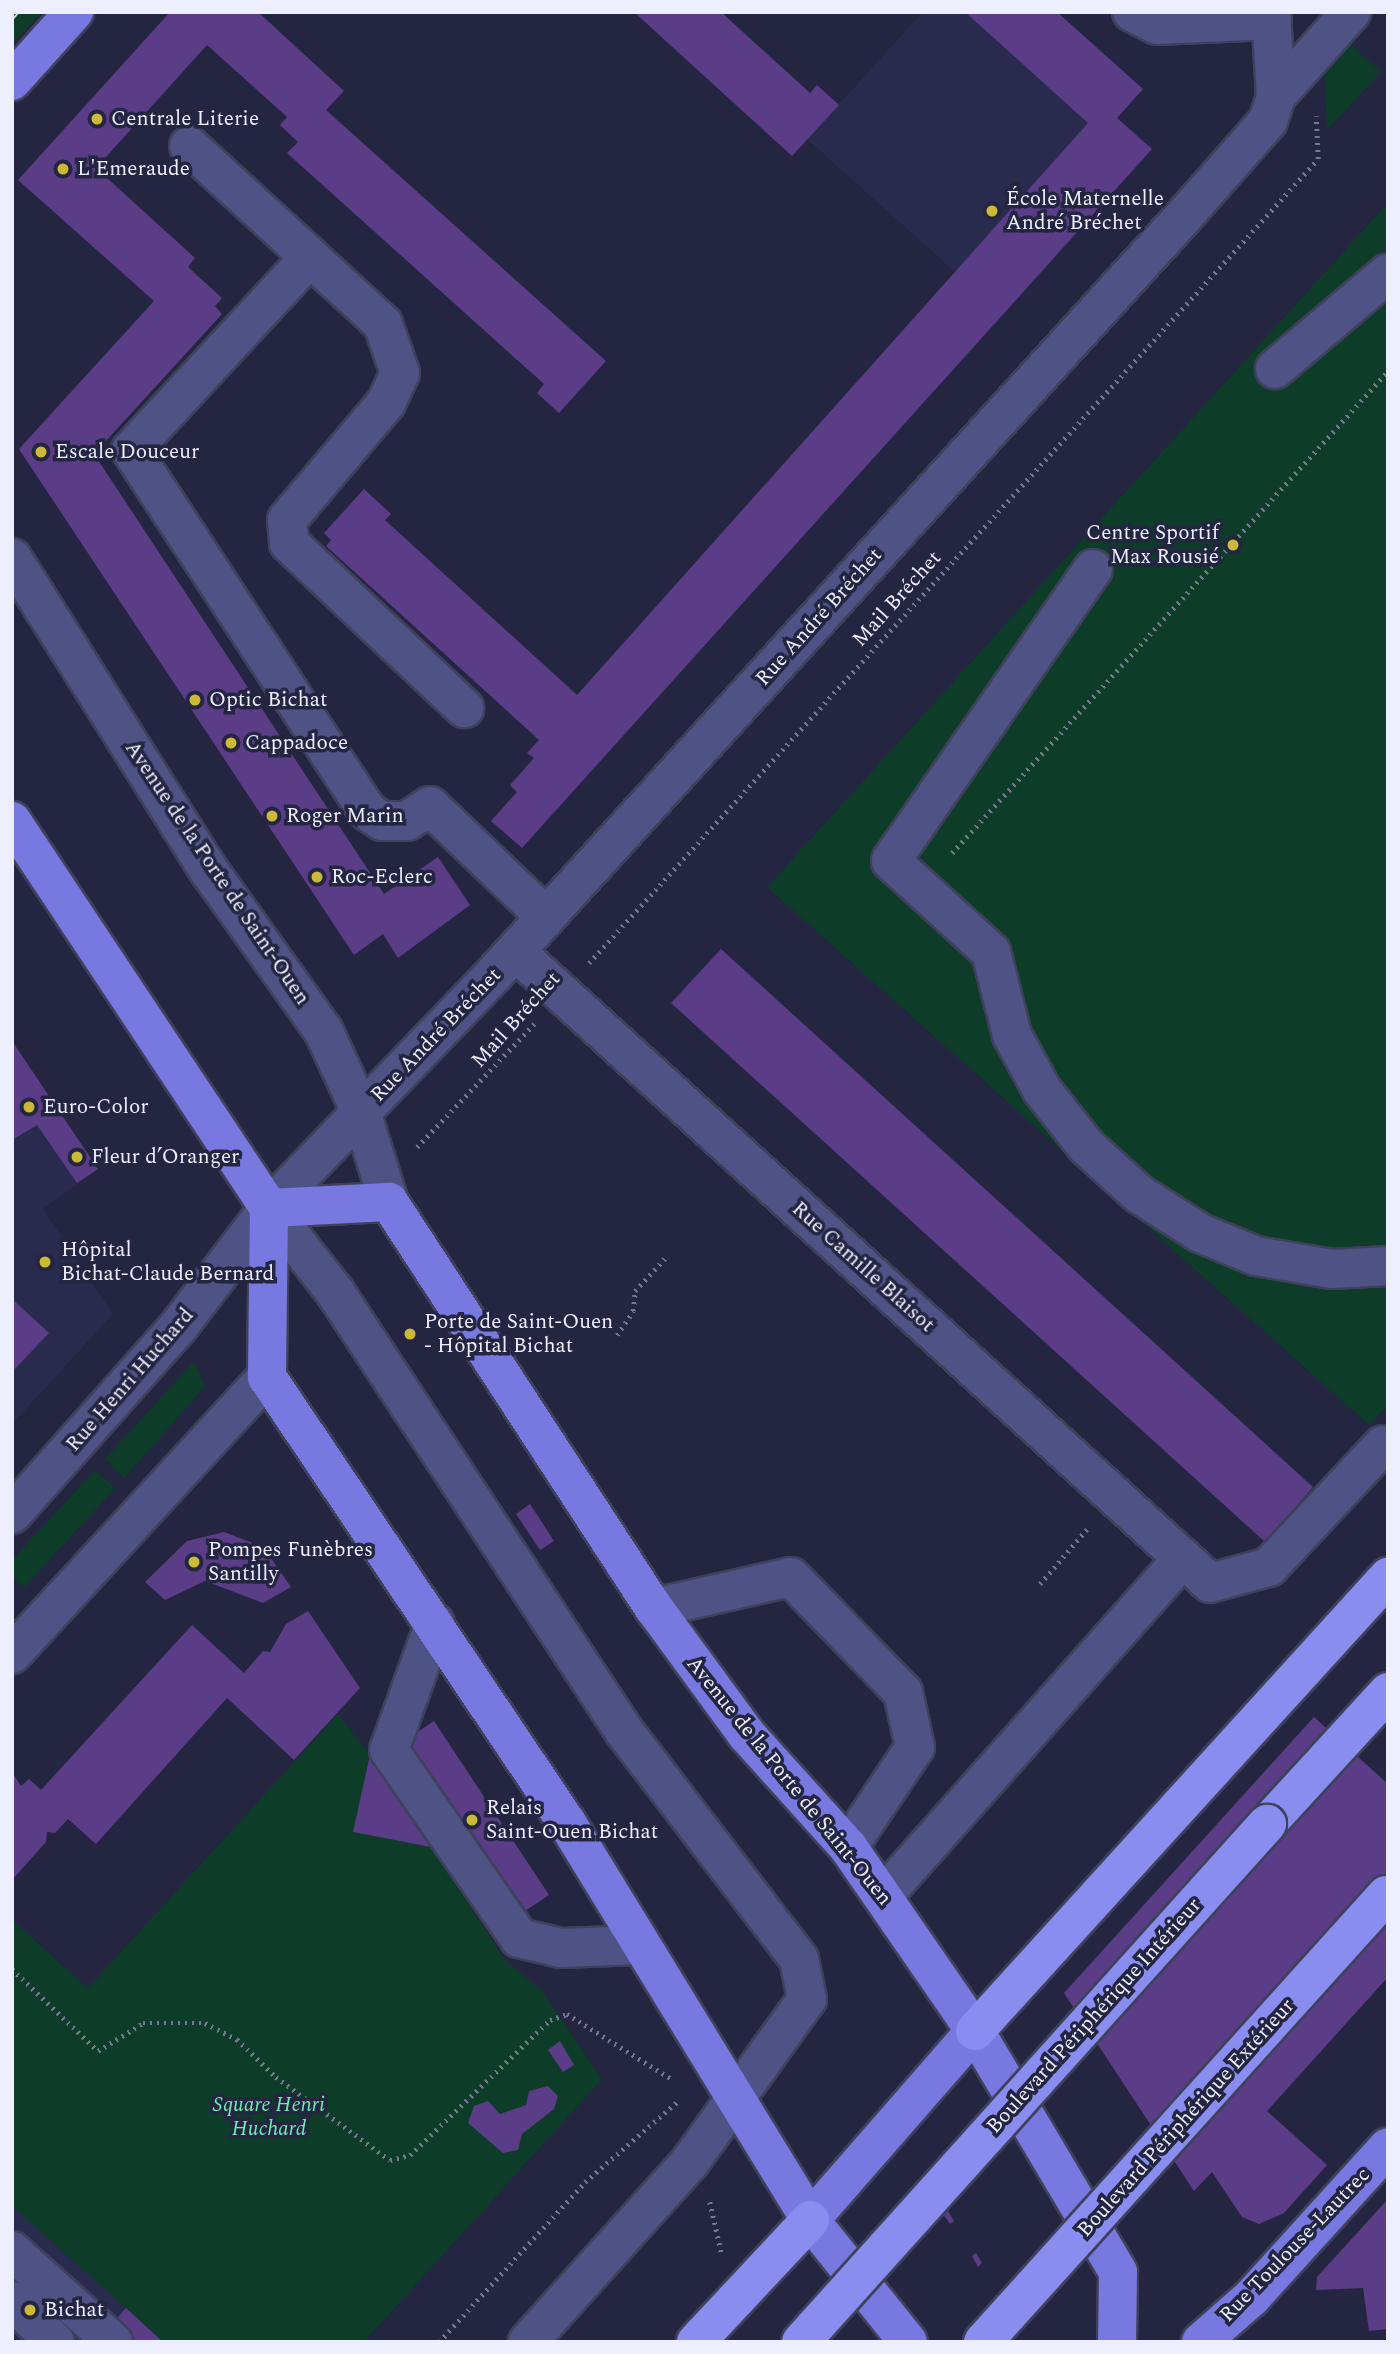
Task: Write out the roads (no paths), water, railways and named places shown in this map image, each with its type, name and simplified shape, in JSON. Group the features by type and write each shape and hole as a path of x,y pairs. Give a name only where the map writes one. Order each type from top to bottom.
{"highway":[{"path":"975,2031 1388,1577"},
{"name":"Boulevard Périphérique Intérieur","path":"801,2342 1388,1692"},
{"name":"Boulevard Périphérique Extérieur","path":"984,2342 1388,1894"},
{"path":"696,2342 810,2220"}],"main road":[{"path":"12,81 74,12"},
{"path":"12,821 269,1208 267,1377 435,1623 640,1945 810,2220 908,2342"},
{"path":"269,1208 389,1202"},
{"name":"Avenue de la Porte de Saint-Ouen","path":"389,1202 654,1608 747,1735 848,1847 975,2031 1118,2272 1117,2342"},
{"path":"810,2220 975,2031"},
{"name":"Rue Toulouse-Lautrec","path":"1201,2342 1252,2297 1388,2147"}],"street":[{"path":"1132,12 1157,25 1272,16 1276,96"},
{"name":"Rue André Bréchet","path":"269,1208 515,951 1186,214 1268,121 1276,96 1351,12"},
{"path":"190,146 383,324 400,373 386,403 287,520 289,543 464,708"},
{"path":"310,257 131,450 366,811 382,821 407,821 430,806 546,917"},
{"path":"1275,369 1388,273"},
{"name":"Avenue de la Porte de Saint-Ouen","path":"12,558 210,872 324,1031 361,1112 389,1202"},
{"path":"1093,569 891,861 991,952 1012,1035 1042,1090 1086,1146 1139,1194 1200,1233 1256,1256 1332,1269 1388,1266"},
{"name":"Rue Camille Blaisot","path":"515,951 1116,1495 1196,1571"},
{"path":"269,1208 335,1292 624,1731 799,1959 807,1999 736,2100 688,2163 528,2342"},
{"name":"Rue Henri Huchard","path":"12,1514 179,1326 269,1208"},
{"path":"12,1654 267,1377"},
{"path":"883,1896 1196,1571 1269,1566 1383,1445"},
{"path":"654,1608 791,1577 903,1692 915,1747 848,1847"},
{"path":"435,1623 389,1750 519,1938 561,1948 640,1945"},
{"path":"12,2251 113,2342"},
{"path":"12,2301 55,2342"}],"tram line":[{"path":"12,20 19,12"}],"place":[{"name":"Centrale Literie","path":"97,119"},
{"name":"L'Emeraude","path":"63,169"},
{"name":"École Maternelle André Bréchet","path":"992,211"},
{"name":"Escale Douceur","path":"41,452"},
{"name":"Centre Sportif Max Rousié","path":"1233,545"},
{"name":"Optic Bichat","path":"195,700"},
{"name":"Cappadoce","path":"231,743"},
{"name":"Roger Marin","path":"272,816"},
{"name":"Roc-Eclerc","path":"317,877"},
{"name":"Euro-Color","path":"29,1107"},
{"name":"Fleur d’Oranger","path":"77,1157"},
{"name":"Hôpital Bichat-Claude Bernard","path":"45,1262"},
{"name":"Porte de Saint-Ouen - Hôpital Bichat","path":"410,1334"},
{"name":"Pompes Funèbres Santilly","path":"194,1562"},
{"name":"Relais Saint-Ouen Bichat","path":"472,1820"},
{"name":"Bichat","path":"30,2310"}],"park label":[{"name":"Square Henri Huchard","path":"269,2117"}]}
